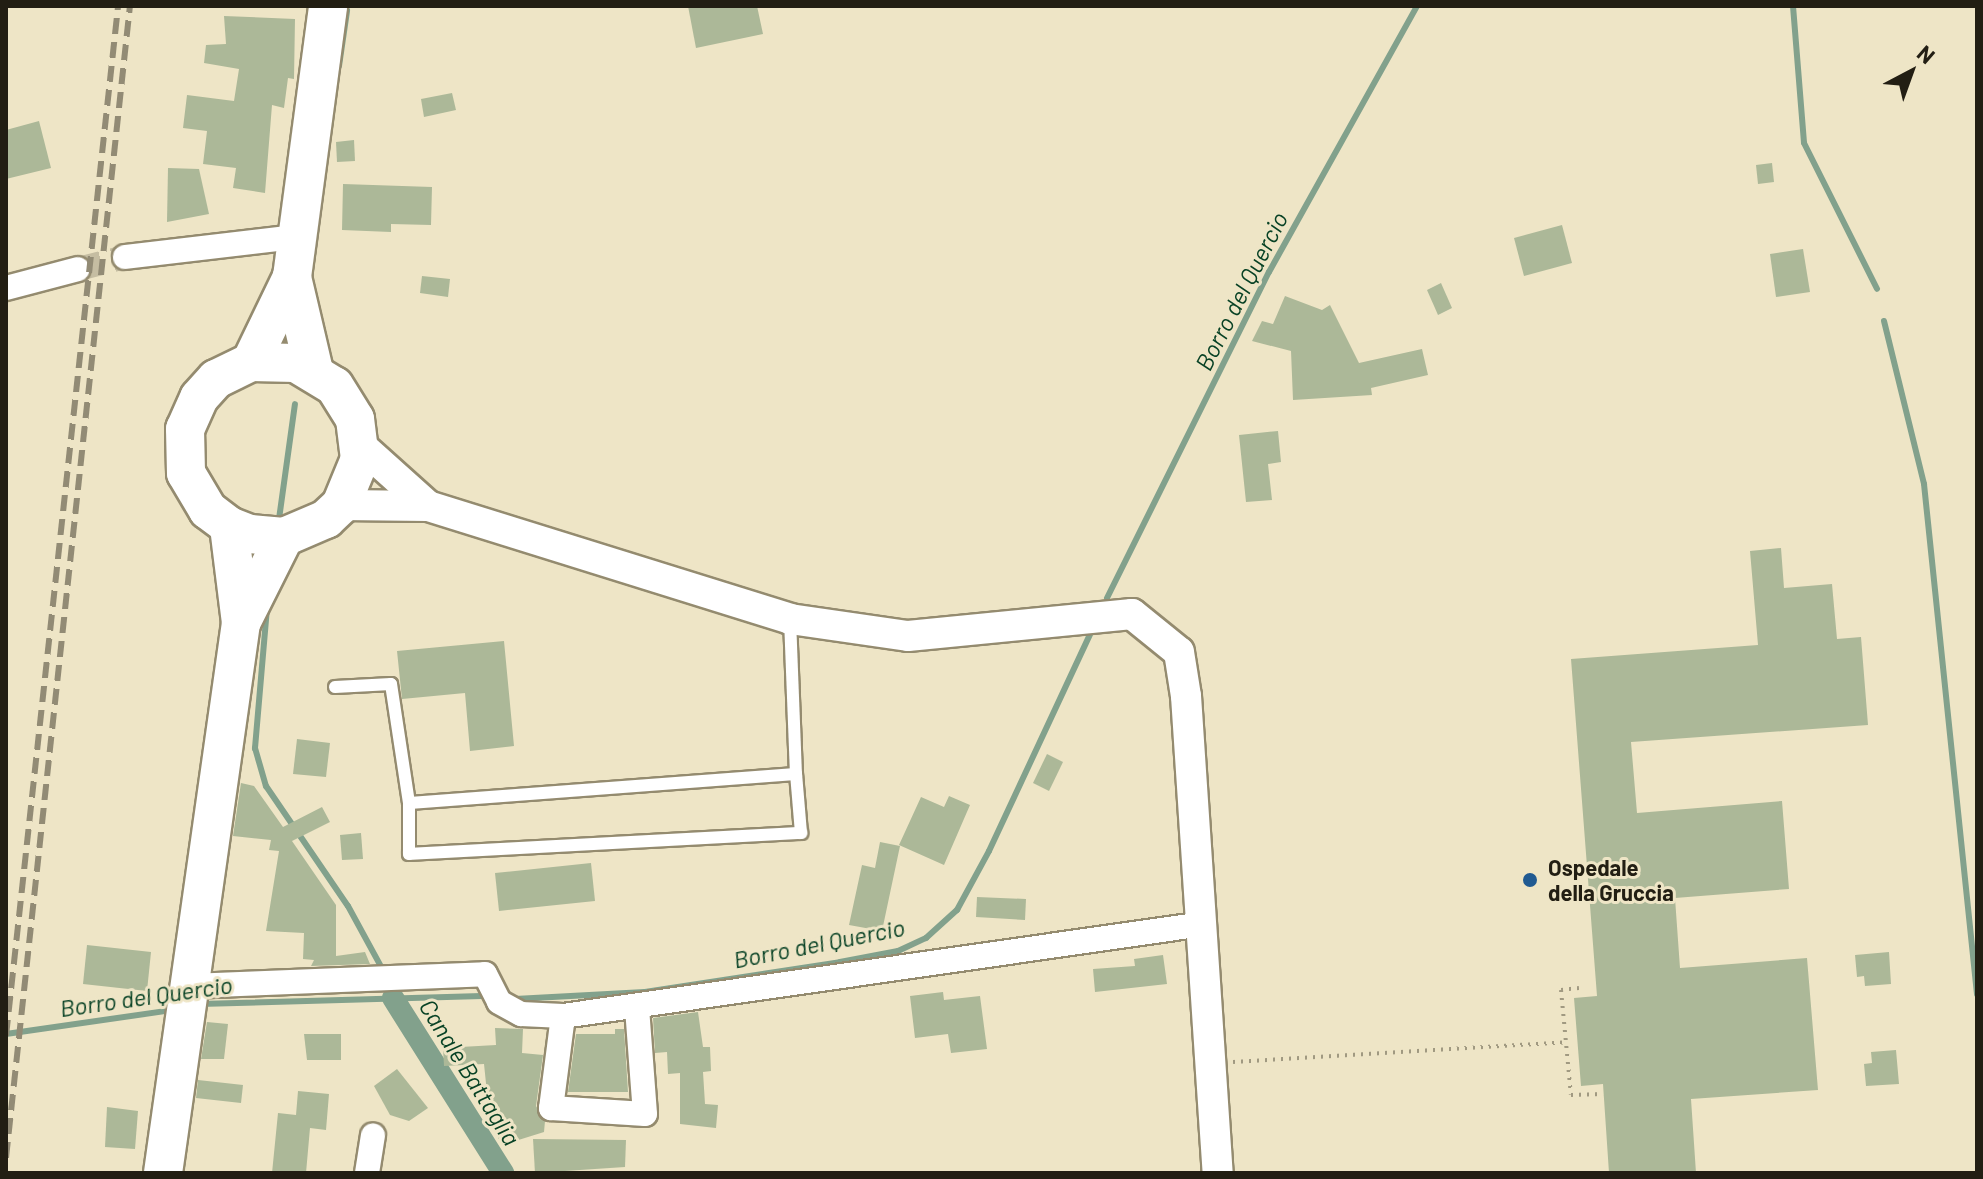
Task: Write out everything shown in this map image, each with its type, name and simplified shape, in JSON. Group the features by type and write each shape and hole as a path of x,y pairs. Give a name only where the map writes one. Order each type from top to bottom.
{"main road":[{"path":"314,371 292,277 328,6"},
{"path":"251,362 292,277"},
{"path":"272,360 314,371 348,403 360,445 352,485 341,505 326,519 284,537 250,534 229,526 195,493 186,473 184,438 199,398 216,379 251,362 272,360"},
{"path":"163,1173 241,623 229,526"},
{"path":"241,623 284,537"}],"street":[{"path":"125,257 295,237"},
{"path":"6,288 78,269"},
{"path":"360,445 428,506"},
{"path":"341,505 428,506 790,619 908,636 1132,614 1179,652 1203,924 1218,1173"},
{"path":"190,986 485,974 499,1002 521,1014 563,1016 1203,924"},
{"path":"563,1016 551,1108 645,1114 637,1007"},
{"path":"367,1173 373,1135"}],"lane":[{"path":"335,687 391,684 409,803 409,854 801,833 790,619"},
{"path":"409,803 796,774"}],"path":[{"path":"1579,988 1561,990 1571,1095 1603,1094"},
{"path":"1212,1063 1566,1042"}],"building":[{"path":"688,6 757,6 763,34 696,48"},
{"path":"224,16 295,19 294,79 288,78 284,108 272,105 265,193 233,188 236,168 203,164 207,131 183,128 187,95 234,101 239,69 204,63 206,45 226,44"},
{"path":"452,93 456,110 424,117 421,99"},
{"path":"39,121 51,168 6,179 6,130"},
{"path":"354,140 355,161 337,162 336,142"},
{"path":"1772,163 1774,182 1758,184 1756,165"},
{"path":"168,168 199,169 209,214 167,222"},
{"path":"343,184 432,187 431,225 391,224 391,232 342,230"},
{"path":"1562,225 1572,263 1524,276 1514,238"},
{"path":"1803,249 1810,292 1776,297 1770,254"},
{"path":"422,276 450,279 448,297 420,293"},
{"path":"1441,283 1452,308 1438,315 1427,290"},
{"path":"1285,296 1322,310 1330,305 1359,363 1422,349 1428,375 1371,388 1372,395 1293,400 1291,351 1252,341 1262,321 1273,324"},
{"path":"1278,431 1281,462 1268,464 1272,500 1246,502 1239,435"},
{"path":"1781,548 1784,588 1832,584 1837,639 1861,637 1868,725 1631,742 1637,813 1782,801 1789,889 1675,898 1680,968 1807,958 1818,1090 1691,1099 1696,1173 1609,1173 1603,1084 1581,1086 1574,998 1597,996 1571,659 1758,645 1750,551"},
{"path":"504,641 514,746 470,751 465,693 402,699 397,651"},
{"path":"297,739 330,743 326,777 293,774"},
{"path":"1047,754 1063,762 1049,791 1033,783"},
{"path":"241,783 254,786 283,827 322,807 330,822 292,841 336,905 336,956 365,952 370,964 311,966 314,960 303,959 304,933 266,931 279,851 269,850 271,840 233,836"},
{"path":"949,796 970,805 944,865 899,845 921,797 944,807"},
{"path":"361,833 363,859 342,860 340,835"},
{"path":"880,842 900,846 882,931 849,925 862,865 875,868"},
{"path":"591,863 595,901 499,911 495,873"},
{"path":"977,897 1026,899 1025,920 976,917"},
{"path":"87,945 151,952 147,991 83,984"},
{"path":"1889,952 1891,984 1865,986 1864,976 1857,977 1855,955"},
{"path":"1163,955 1167,984 1095,992 1093,969 1135,966 1134,959"},
{"path":"943,992 944,1000 980,996 987,1049 951,1053 948,1034 915,1038 910,996"},
{"path":"698,1012 703,1047 710,1047 711,1071 703,1072 705,1104 718,1105 716,1128 680,1124 680,1073 668,1074 667,1052 655,1053 653,1018"},
{"path":"207,1022 228,1024 224,1059 201,1059"},
{"path":"495,1028 523,1029 522,1053 543,1055 536,1106 545,1121 544,1132 502,1145 490,1122 484,1064 444,1066 443,1048 496,1045"},
{"path":"615,1029 624,1029 628,1092 568,1092 576,1034 615,1034"},
{"path":"304,1034 341,1034 341,1060 307,1060"},
{"path":"1896,1050 1899,1084 1866,1086 1864,1064 1872,1063 1871,1052"},
{"path":"397,1069 428,1108 409,1121 390,1115 374,1086"},
{"path":"198,1080 243,1085 241,1103 196,1098"},
{"path":"298,1091 329,1094 326,1130 310,1128 306,1173 272,1173 278,1113 296,1115"},
{"path":"107,1107 138,1111 135,1149 105,1147"},
{"path":"533,1139 626,1140 625,1167 535,1173"}],"waterway":[{"name":"Borro del Quercio","path":"1107,598 1269,272 1417,6"},
{"path":"1793,6 1804,143 1877,289"},
{"path":"339,66 347,11"},
{"path":"1884,321 1924,484 1977,994"},
{"path":"279,519 295,404"},
{"path":"267,608 255,748 266,786 348,906 384,972"},
{"name":"Borro del Quercio","path":"515,999 645,992 898,951 926,938 957,910 989,851 1090,634"},
{"name":"Borro del Quercio","path":"199,1004 482,996"},
{"name":"Canale Battaglia","path":"393,998 503,1173"},
{"name":"Borro del Quercio","path":"6,1034 173,1010"}],"tunnel":[{"path":"78,269 125,257"}],"railway":[{"path":"6,1036 118,6"},
{"path":"6,1158 130,6"}],"place":[{"name":"Ospedale della Gruccia","path":"1530,880"}]}
